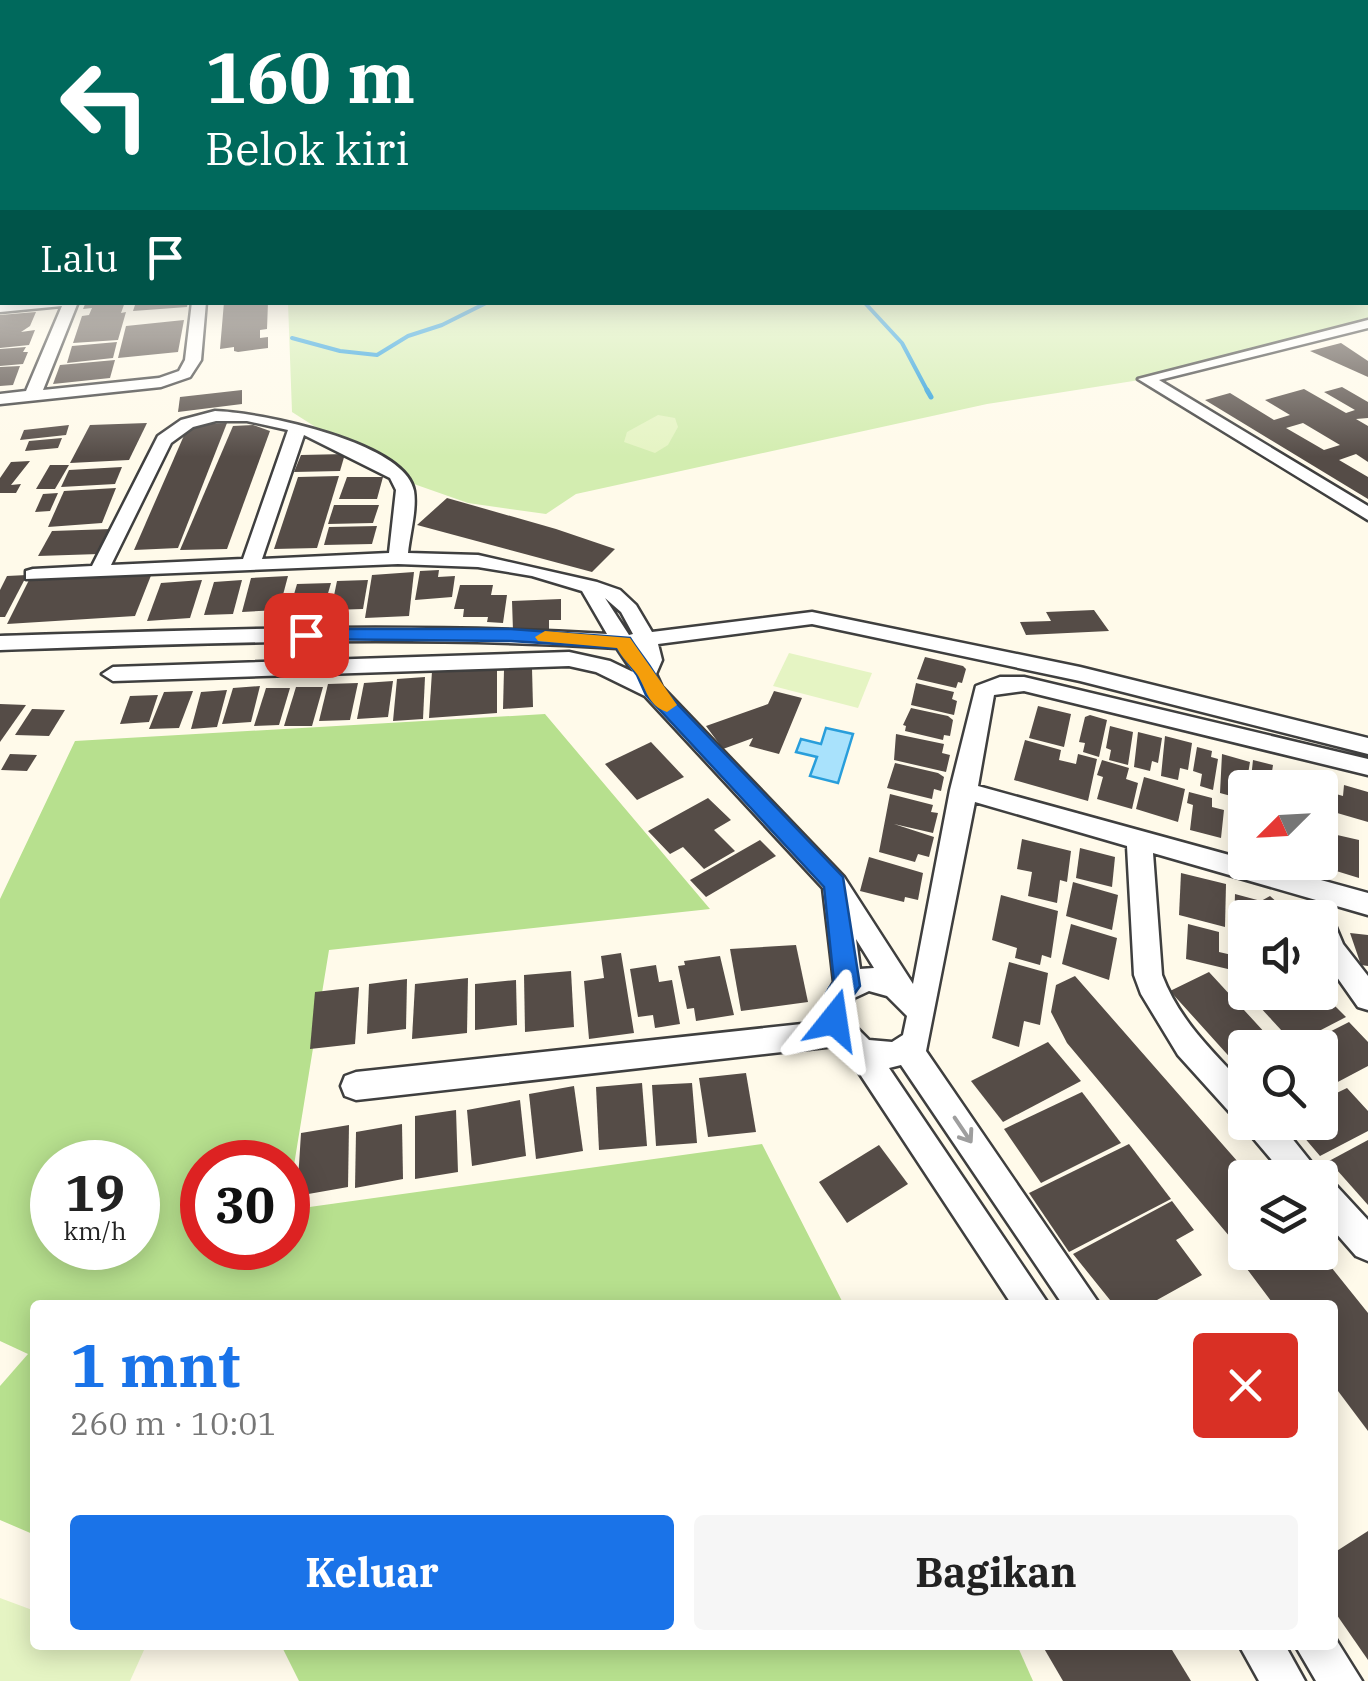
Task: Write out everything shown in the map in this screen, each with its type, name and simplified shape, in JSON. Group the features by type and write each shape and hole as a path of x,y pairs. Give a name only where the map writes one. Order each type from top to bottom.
{"street":[{"path":"0,308 30,305"},
{"path":"32,396 70,305"},
{"path":"0,399 160,382 185,374 192,360 199,305"},
{"path":"1368,324 1146,379 1368,514"},
{"path":"100,569 164,440 188,423 204,418 254,416 298,426 397,475 404,490 398,558"},
{"path":"251,563 298,426"},
{"path":"402,520 449,558"},
{"path":"33,574 449,558 536,571 590,586 635,641 634,662 835,884 900,988 920,1012"},
{"path":"0,643 160,637 511,635 635,641 794,620 830,620 1080,674 1368,746"},
{"path":"142,673 160,637"},
{"path":"113,674 570,659 649,681"},
{"path":"356,1086 851,1043 878,1057 908,1050 920,1033 920,1012 984,691 1000,684 1024,684 1368,767"},
{"path":"962,790 1368,904"},
{"path":"1138,838 1148,975 1154,996 1167,1020 1228,1088"},
{"path":"835,884 848,986 834,1007 851,1043 1029,1300"},
{"path":"1312,891 1315,900"},
{"path":"1338,958 1368,998"},
{"path":"848,986 874,979 900,988"},
{"path":"908,1050 1080,1300"},
{"path":"1275,1140 1292,1160"},
{"path":"1338,1211 1368,1244"},
{"path":"1263,1650 1284,1681"},
{"path":"1319,1650 1341,1681"}],"green space":[{"path":"288,305 1368,305 1368,324 1146,379 987,404 576,494 546,514 468,503 394,477 292,412"},
{"path":"658,415 675,418 678,427 668,445 655,453 624,442 627,432"},
{"path":"789,653 872,673 858,708 773,686"},
{"path":"545,714 710,909 329,950 298,1140 180,1140 180,1270 310,1270 310,1207 762,1144 841,1300 30,1300 30,1533 0,1520 0,1386 28,1354 0,1341 0,899 75,741"},
{"path":"0,1598 30,1609 30,1650 144,1650 130,1681 0,1681"},
{"path":"284,1650 1019,1650 1033,1681 299,1681"}],"water":[{"path":"826,728 853,734 838,783 810,776 817,757 796,752 801,739 821,744"}],"building":[{"path":"85,305 124,305 121,313 126,312 118,340 73,343 82,316 89,315 92,308 83,309"},
{"path":"135,305 187,305 187,307 133,311"},
{"path":"224,305 268,305 267,329 260,330 260,338 268,337 268,348 238,352 234,347 220,349"},
{"path":"36,312 30,326 21,332 35,330 29,345 0,348 0,315"},
{"path":"184,320 178,352 118,358 126,326"},
{"path":"117,342 113,358 67,363 72,346"},
{"path":"1341,343 1368,361 1368,377 1310,351"},
{"path":"26,347 23,364 0,366 0,349"},
{"path":"115,360 110,378 53,384 60,365"},
{"path":"20,366 13,385 0,386 0,367"},
{"path":"1342,387 1368,402 1368,418 1356,419 1368,426 1368,462 1356,454 1339,460 1368,477 1368,499 1205,400 1230,393 1274,420 1290,415 1265,400 1304,389 1346,413 1355,410 1324,392","holes":["1303,423 1340,445 1324,450 1286,428"]},
{"path":"242,390 242,404 178,412 180,397"},
{"path":"147,423 129,460 70,463 90,425"},
{"path":"227,423 178,548 134,550 189,424"},
{"path":"69,425 66,435 20,440 24,430"},
{"path":"253,425 270,431 227,549 180,550 233,426"},
{"path":"62,438 58,448 25,451 29,441"},
{"path":"345,454 340,471 294,472 301,455"},
{"path":"30,461 11,485 21,484 16,493 0,493 0,478 11,462"},
{"path":"50,465 69,465 55,489 36,489"},
{"path":"122,467 115,484 61,487 69,470"},
{"path":"339,476 317,548 274,549 298,477"},
{"path":"347,477 383,477 377,499 339,499"},
{"path":"116,488 102,523 48,527 64,491"},
{"path":"58,493 50,511 35,512 43,494"},
{"path":"447,498 615,549 592,572 417,525"},
{"path":"334,505 379,505 373,523 328,524"},
{"path":"377,526 372,544 324,545 329,527"},
{"path":"111,529 99,554 38,556 52,531"},
{"path":"439,570 438,577 455,576 452,597 415,600 420,571"},
{"path":"414,572 409,616 365,618 372,575"},
{"path":"152,573 135,616 7,624 29,580"},
{"path":"27,575 5,617 0,617 0,590 7,576"},
{"path":"288,576 279,610 242,612 251,578"},
{"path":"202,580 190,618 147,621 161,583"},
{"path":"242,580 233,614 204,615 214,582"},
{"path":"368,580 363,609 331,610 337,581"},
{"path":"331,583 322,614 288,615 297,584"},
{"path":"460,585 493,585 491,595 507,595 503,623 487,622 488,617 463,617 464,609 454,609"},
{"path":"561,599 561,620 549,620 549,629 513,631 512,601"},
{"path":"1094,610 1109,631 1026,635 1020,622 1051,621 1046,612"},
{"path":"925,657 963,666 966,669 962,683 958,682 956,688 917,679"},
{"path":"497,666 497,713 429,718 432,671"},
{"path":"532,668 533,707 503,709 504,670"},
{"path":"425,677 423,719 393,721 397,679"},
{"path":"393,681 388,717 357,719 364,683"},
{"path":"358,683 350,720 319,721 328,684"},
{"path":"916,683 954,692 954,715 911,705"},
{"path":"260,686 251,722 222,724 233,688"},
{"path":"296,687 323,687 312,726 284,726"},
{"path":"266,688 290,688 279,725 254,726"},
{"path":"227,690 217,727 191,729 201,692"},
{"path":"193,691 179,728 149,729 164,692"},
{"path":"774,691 802,698 779,754 749,746 753,738 723,749 706,726 768,704"},
{"path":"158,695 149,722 120,724 130,696"},
{"path":"0,704 26,705 0,742"},
{"path":"1038,706 1071,714 1064,747 1029,738"},
{"path":"911,708 948,716 953,720 950,736 944,735 943,740 905,731 903,725"},
{"path":"32,709 65,710 49,736 15,735"},
{"path":"1085,717 1107,720 1099,757 1083,752 1085,743 1079,742"},
{"path":"1110,726 1133,732 1128,765 1109,760 1111,750 1106,748"},
{"path":"1138,732 1162,738 1158,763 1152,761 1150,771 1134,767"},
{"path":"896,734 944,744 942,753 950,755 946,772 894,760"},
{"path":"1165,736 1192,743 1188,770 1180,768 1178,780 1161,776"},
{"path":"1025,740 1061,750 1059,760 1076,764 1078,754 1097,759 1088,801 1014,780"},
{"path":"651,742 684,777 637,800 605,764"},
{"path":"1197,747 1212,751 1211,757 1218,759 1213,790 1200,786 1202,774 1193,771"},
{"path":"10,754 37,755 27,771 1,770"},
{"path":"1222,754 1250,762 1249,770 1228,770 1228,795 1220,793"},
{"path":"1102,760 1129,768 1126,779 1138,783 1132,809 1097,799 1103,777 1097,775"},
{"path":"1253,760 1273,765 1272,770 1252,770"},
{"path":"895,763 938,773 944,777 941,791 934,789 932,799 887,788"},
{"path":"1144,777 1185,789 1178,822 1136,809"},
{"path":"1344,785 1368,792 1368,822 1338,813 1338,795 1343,796"},
{"path":"1189,792 1212,798 1212,807 1224,810 1221,838 1190,830 1193,805 1187,803"},
{"path":"890,794 933,805 931,812 938,813 933,833 894,824 934,837 929,857 918,854 915,862 879,852"},
{"path":"708,798 731,820 714,830 735,851 704,869 683,847 670,854 648,831"},
{"path":"1338,835 1359,840 1359,878 1338,872"},
{"path":"1022,839 1071,851 1067,882 1060,880 1057,903 1028,896 1032,872 1017,869"},
{"path":"760,840 776,856 706,897 690,880"},
{"path":"1080,848 1115,857 1112,887 1076,878"},
{"path":"869,857 923,873 918,900 905,897 904,902 860,891"},
{"path":"1181,873 1226,884 1225,927 1179,915"},
{"path":"1073,882 1118,895 1112,930 1066,916"},
{"path":"1235,894 1257,900 1235,900"},
{"path":"1001,895 1058,911 1051,958 1042,955 1040,965 1015,958 1017,948 992,940"},
{"path":"1071,924 1117,938 1109,980 1062,964"},
{"path":"1188,924 1219,932 1219,952 1228,954 1228,969 1186,959"},
{"path":"1350,933 1368,935 1368,966 1361,965"},
{"path":"796,945 808,1002 741,1011 730,949"},
{"path":"621,953 634,1033 589,1039 584,981 604,978 601,956"},
{"path":"720,956 734,1015 696,1021 694,1008 687,1009 678,966 685,965 684,961"},
{"path":"1009,962 1048,973 1040,1025 1024,1021 1019,1047 992,1038"},
{"path":"656,965 659,982 672,980 680,1024 655,1028 653,1015 638,1017 630,969"},
{"path":"571,971 574,1027 525,1032 524,975"},
{"path":"1209,972 1228,993 1228,1010 1244,1010 1262,1030 1228,1030 1228,1055 1170,991"},
{"path":"1075,976 1236,1160 1228,1160 1228,1235 1067,1043 1051,1012 1056,985"},
{"path":"468,978 467,1033 412,1039 415,984"},
{"path":"407,979 406,1029 367,1034 369,984"},
{"path":"516,980 517,1025 475,1030 475,984"},
{"path":"359,987 355,1044 310,1049 315,992"},
{"path":"1338,1009 1346,1017 1321,1030 1281,1030 1263,1010"},
{"path":"1349,1022 1368,1042 1368,1066 1338,1082 1338,1030 1333,1030"},
{"path":"1048,1042 1081,1081 1003,1122 971,1081"},
{"path":"746,1073 756,1132 708,1137 699,1078"},
{"path":"642,1083 647,1146 599,1150 596,1087"},
{"path":"692,1083 697,1143 656,1146 652,1085"},
{"path":"574,1086 583,1151 536,1159 529,1094"},
{"path":"1347,1088 1368,1111 1368,1131 1320,1156 1306,1140 1338,1140 1338,1092"},
{"path":"1082,1092 1121,1143 1041,1183 1004,1129"},
{"path":"520,1100 526,1156 472,1166 467,1110"},
{"path":"456,1110 458,1172 415,1179 415,1116"},
{"path":"402,1124 403,1179 355,1188 356,1132"},
{"path":"349,1125 348,1187 310,1194 310,1140 301,1140 301,1133"},
{"path":"1368,1140 1368,1205 1338,1171 1338,1160 1331,1160"},
{"path":"1129,1144 1171,1199 1069,1252 1029,1193"},
{"path":"879,1145 908,1184 847,1223 819,1182"},
{"path":"1172,1201 1194,1230 1176,1240 1202,1275 1157,1300 1110,1300 1073,1254"},
{"path":"1248,1270 1333,1270 1368,1313 1368,1431 1338,1391 1338,1300 1270,1300"},
{"path":"1368,1531 1368,1660 1338,1617 1338,1550"},
{"path":"1045,1650 1172,1650 1191,1681 1063,1681"}],"waterway":[{"path":"292,338 340,351 377,355 408,336 482,305"},
{"path":"867,305 902,343 928,392"},
{"path":"927,390 931,397"}],"slow traffic":[{"path":"545,637 624,642 634,662 646,672 653,690 667,705"}],"route":[{"path":"306,635 511,635 624,642 634,662 646,672 653,690 835,884 848,986 838,995 834,1020"}]}
